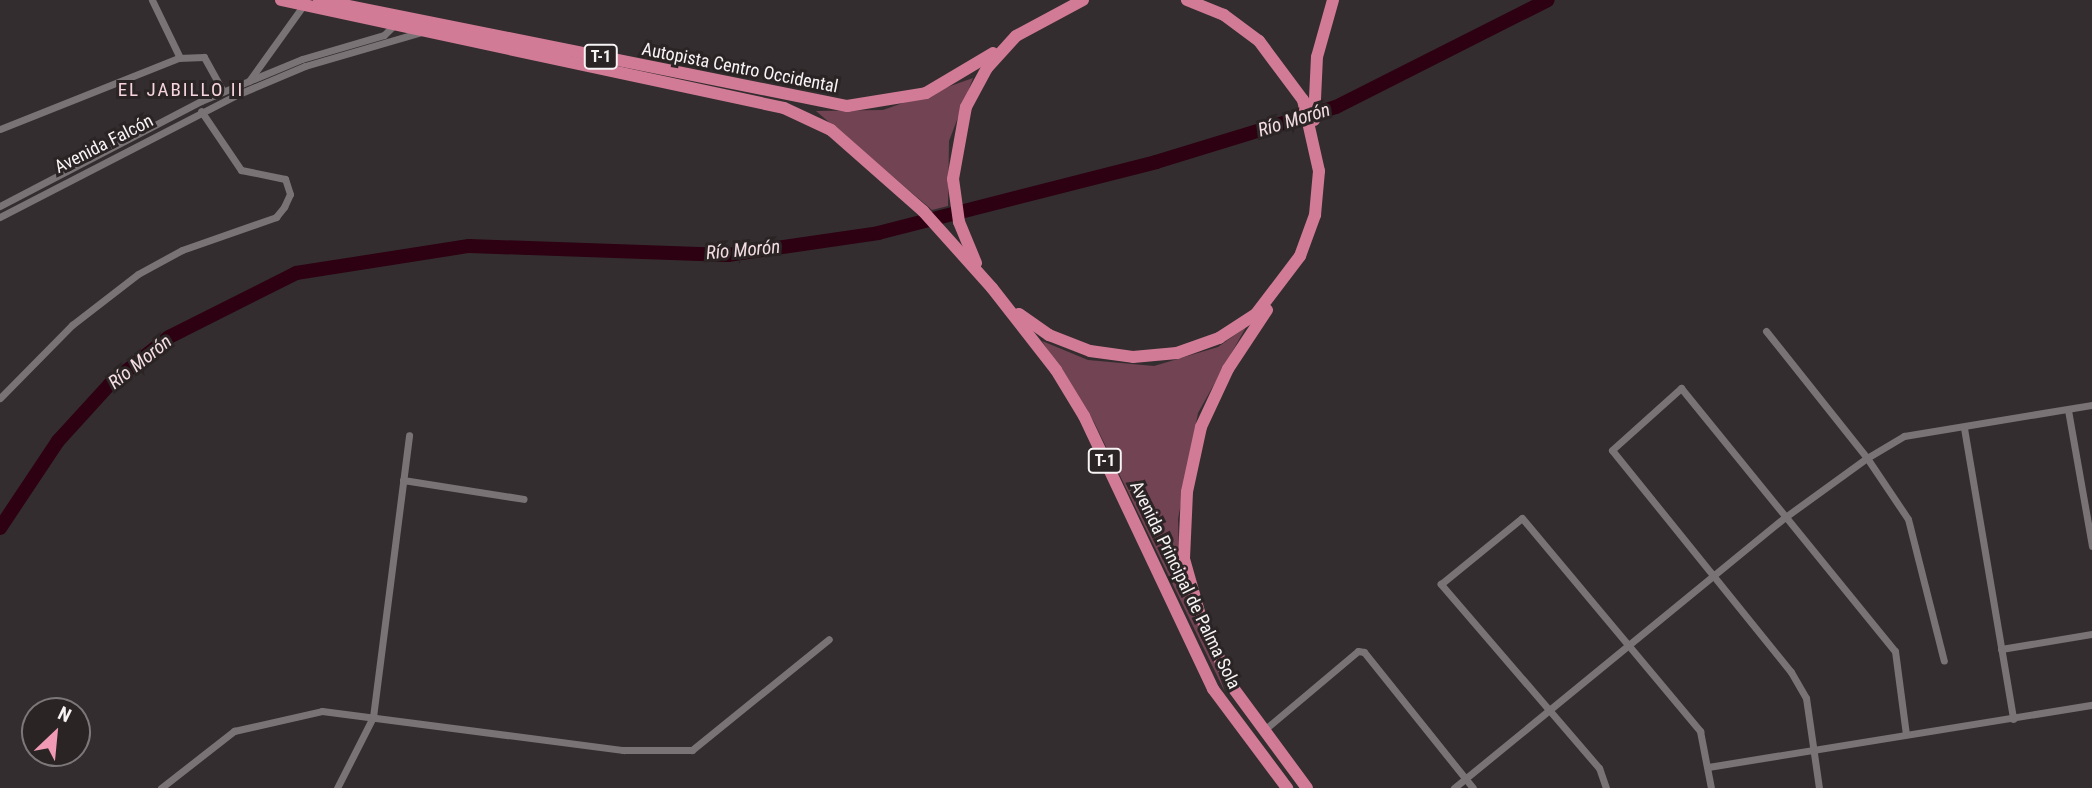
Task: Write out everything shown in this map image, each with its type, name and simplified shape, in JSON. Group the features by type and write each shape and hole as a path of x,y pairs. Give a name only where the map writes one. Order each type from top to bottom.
{"highway":[{"name":"Autopista Centro Occidental","path":"281,0 848,106 926,93 1016,36"},
{"name":"Autopista Centro Occidental","path":"319,0 421,32 800,113 831,130 901,190 992,288"},
{"name":"T-1","path":"1082,0 1016,36 987,68 966,107 954,150 956,206 962,231 992,288 1024,319 1055,338 1090,351 1133,358 1177,353 1219,338 1256,314 1285,282 1315,215 1316,142 1310,106 1288,74 1259,41 1223,15 1187,0"},
{"path":"1310,106 1319,44 1333,0"},
{"name":"Avenida Principal de Palma Sola","path":"1285,282 1207,411 1192,461 1184,521 1187,577 1200,615 1231,685 1307,788"},
{"name":"Avenida Principal de Palma Sola","path":"992,288 1073,396 1213,689 1286,788"}],"street":[{"path":"152,0 180,58"},
{"path":"249,81 297,22 305,3"},
{"name":"Avenida Falcón","path":"0,206 10,198 223,91 384,35 397,23"},
{"name":"Avenida Falcón","path":"0,217 201,111 305,66 421,32"},
{"path":"0,129 180,58 204,57 223,91"},
{"path":"0,398 72,325 138,274 183,250 276,217 284,207 290,194 285,179 241,170 201,111"},
{"path":"0,195 10,198"},
{"path":"1766,331 1867,458 1908,519 1944,661"},
{"path":"1819,788 1806,698 1791,672 1612,450 1681,388 1784,518 1895,651 1906,734"},
{"path":"1454,788 1548,714 1784,518 1867,458 1905,436 2092,405"},
{"path":"2068,410 2092,546"},
{"path":"1964,428 2013,719"},
{"path":"337,788 373,717 409,435"},
{"path":"403,480 524,499"},
{"path":"1606,788 1599,768 1548,714 1441,584 1522,518 1528,520 1700,731 1711,788"},
{"path":"2001,649 2092,634"},
{"path":"160,788 234,732 322,710 675,753 692,750 830,639"},
{"path":"1263,731 1358,651 1364,652 1473,788"},
{"path":"1708,767 2092,705"}],"shaded area":[{"path":"973,78 949,141 948,206 932,210 816,111 883,110"},
{"path":"1246,327 1198,413 1178,519 1179,561 1225,692 1094,422 1042,341 1088,360 1154,366 1218,347"}],"waterway":[{"name":"Río Morón","path":"0,528 58,441 110,384 169,337 296,273 469,246 728,255 878,233 1156,162 1336,107 1548,0"}],"district":[{"name":"EL JABILLO II","path":"181,90"}]}
